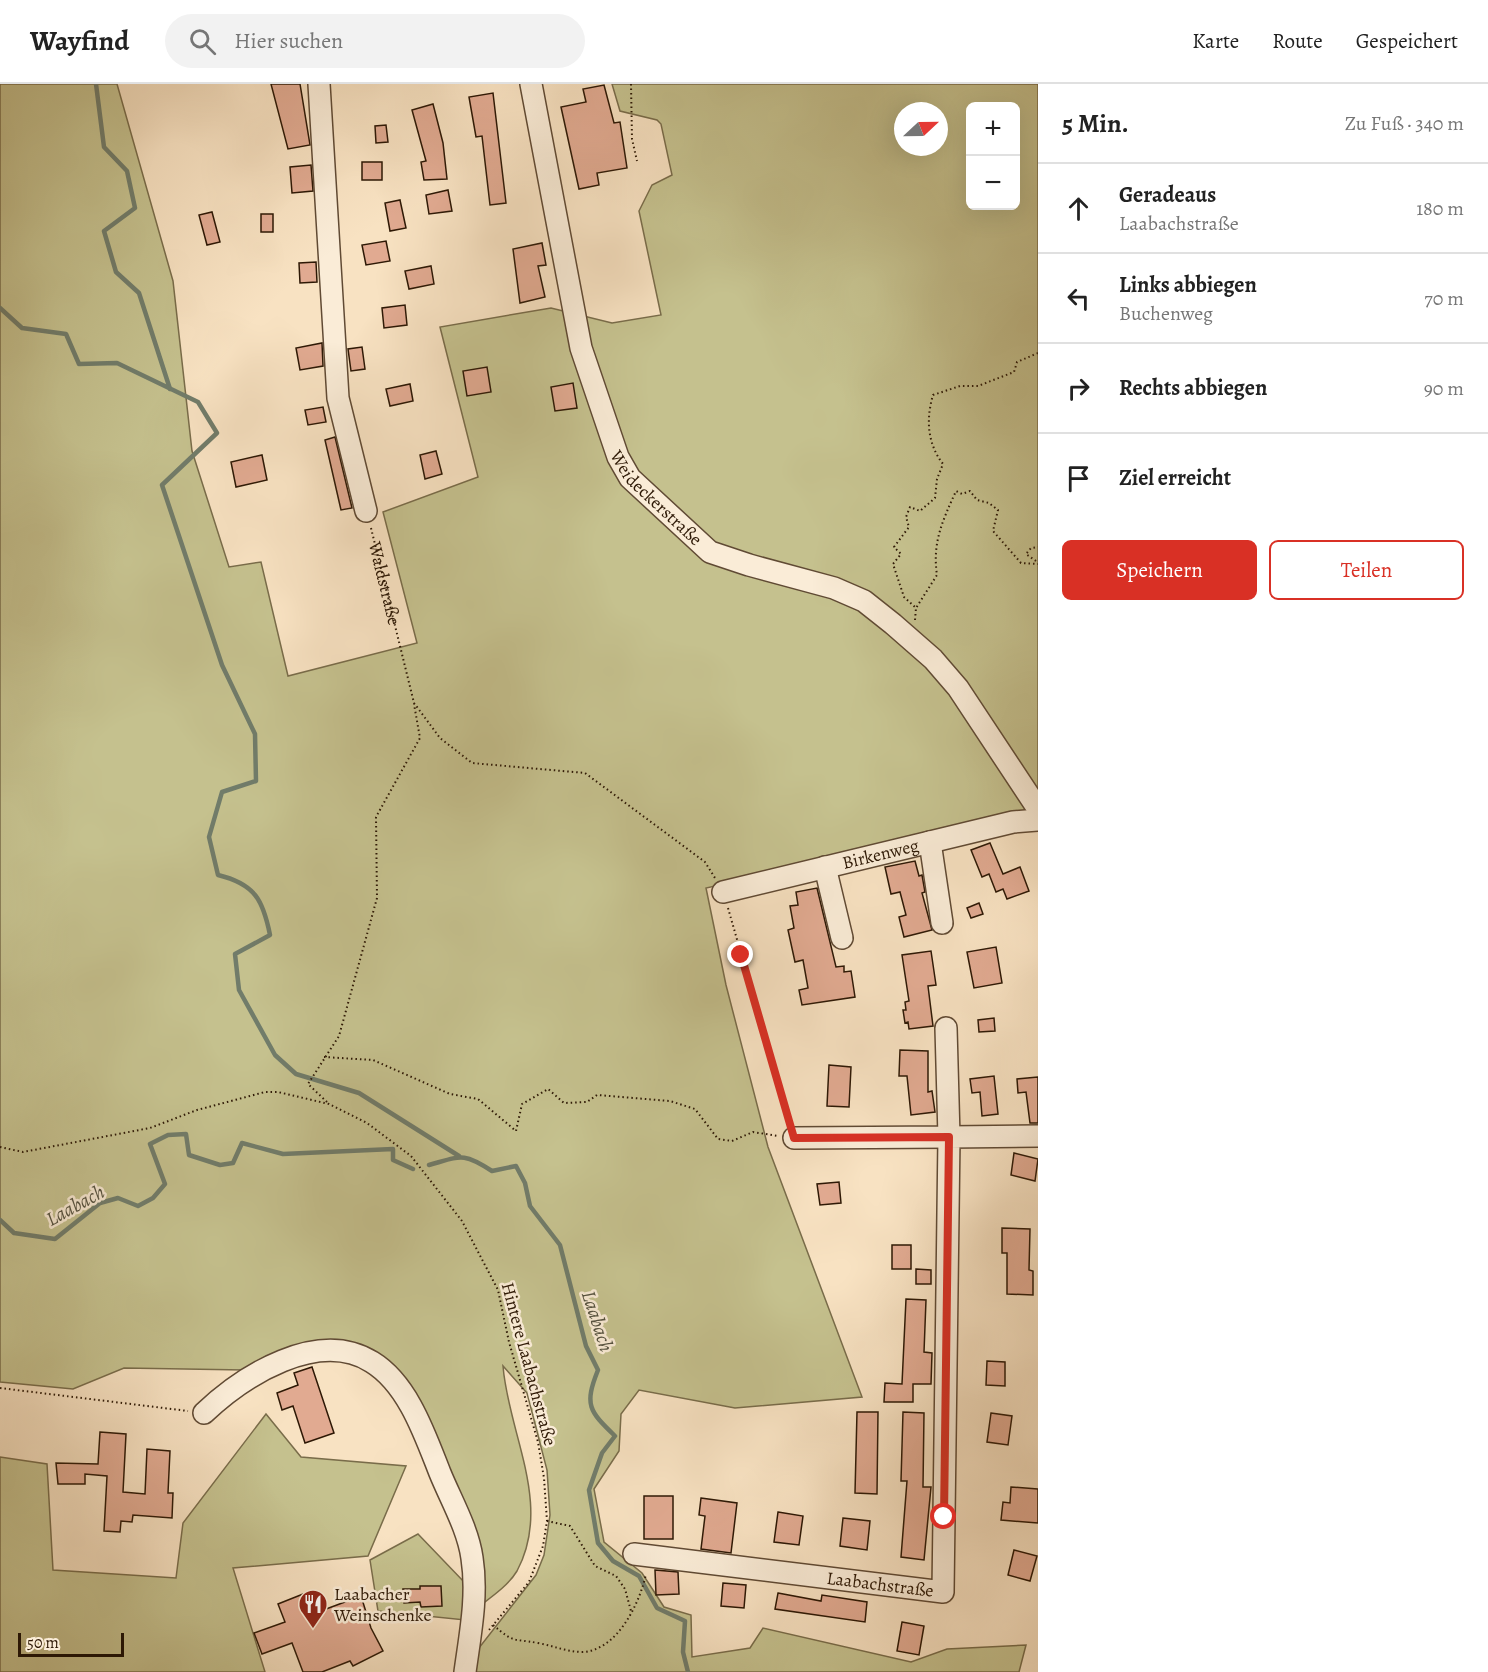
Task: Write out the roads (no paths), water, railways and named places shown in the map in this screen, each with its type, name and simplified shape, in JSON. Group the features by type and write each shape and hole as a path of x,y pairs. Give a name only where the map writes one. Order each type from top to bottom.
{"street":[{"path":"319,84 338,398 366,511"},
{"name":"Weideckerstraße","path":"531,84 581,348 618,457 630,478 710,552 834,588 864,601 886,618 933,658 958,688 1038,809"},
{"name":"Birkenweg","path":"723,892 1013,822 1038,820"},
{"path":"930,842 942,923"},
{"path":"825,867 842,938"},
{"path":"946,1028 949,1137"},
{"path":"794,1138 1038,1136"},
{"name":"Laabachstraße","path":"634,1554 943,1592 949,1137"},
{"path":"204,1413 243,1380 270,1365 294,1357 313,1353 352,1354 371,1361 384,1372 403,1394 423,1430 472,1557 473,1607 465,1672"}],"waterway":[{"path":"96,84 104,147 127,171 135,208 104,231 116,272 139,293 170,389"},
{"path":"0,308 22,328 66,334 79,364 117,363 198,402 217,433 162,485 222,665 255,734 256,781 222,792 209,837 218,875 241,883 255,895 264,912 270,935 235,954 239,990 275,1055 296,1074 359,1093 459,1156"},
{"name":"Laabach","path":"0,1220 14,1233 55,1239 100,1203 118,1198 138,1206 153,1198 165,1184 150,1144 168,1135 186,1134 189,1155 220,1165 233,1163 242,1143 283,1154 393,1149 393,1160 413,1169"},
{"name":"Laabach","path":"429,1165 448,1159 468,1158 492,1171 516,1166 525,1183 530,1206 560,1245 586,1346 598,1370 591,1392 592,1407 599,1420 615,1436 602,1453 589,1490 598,1543 613,1561 639,1576 657,1608 685,1621 683,1652 688,1672"}],"place":[{"name":"Laabacher Weinschenke","path":"313,1630"}]}
